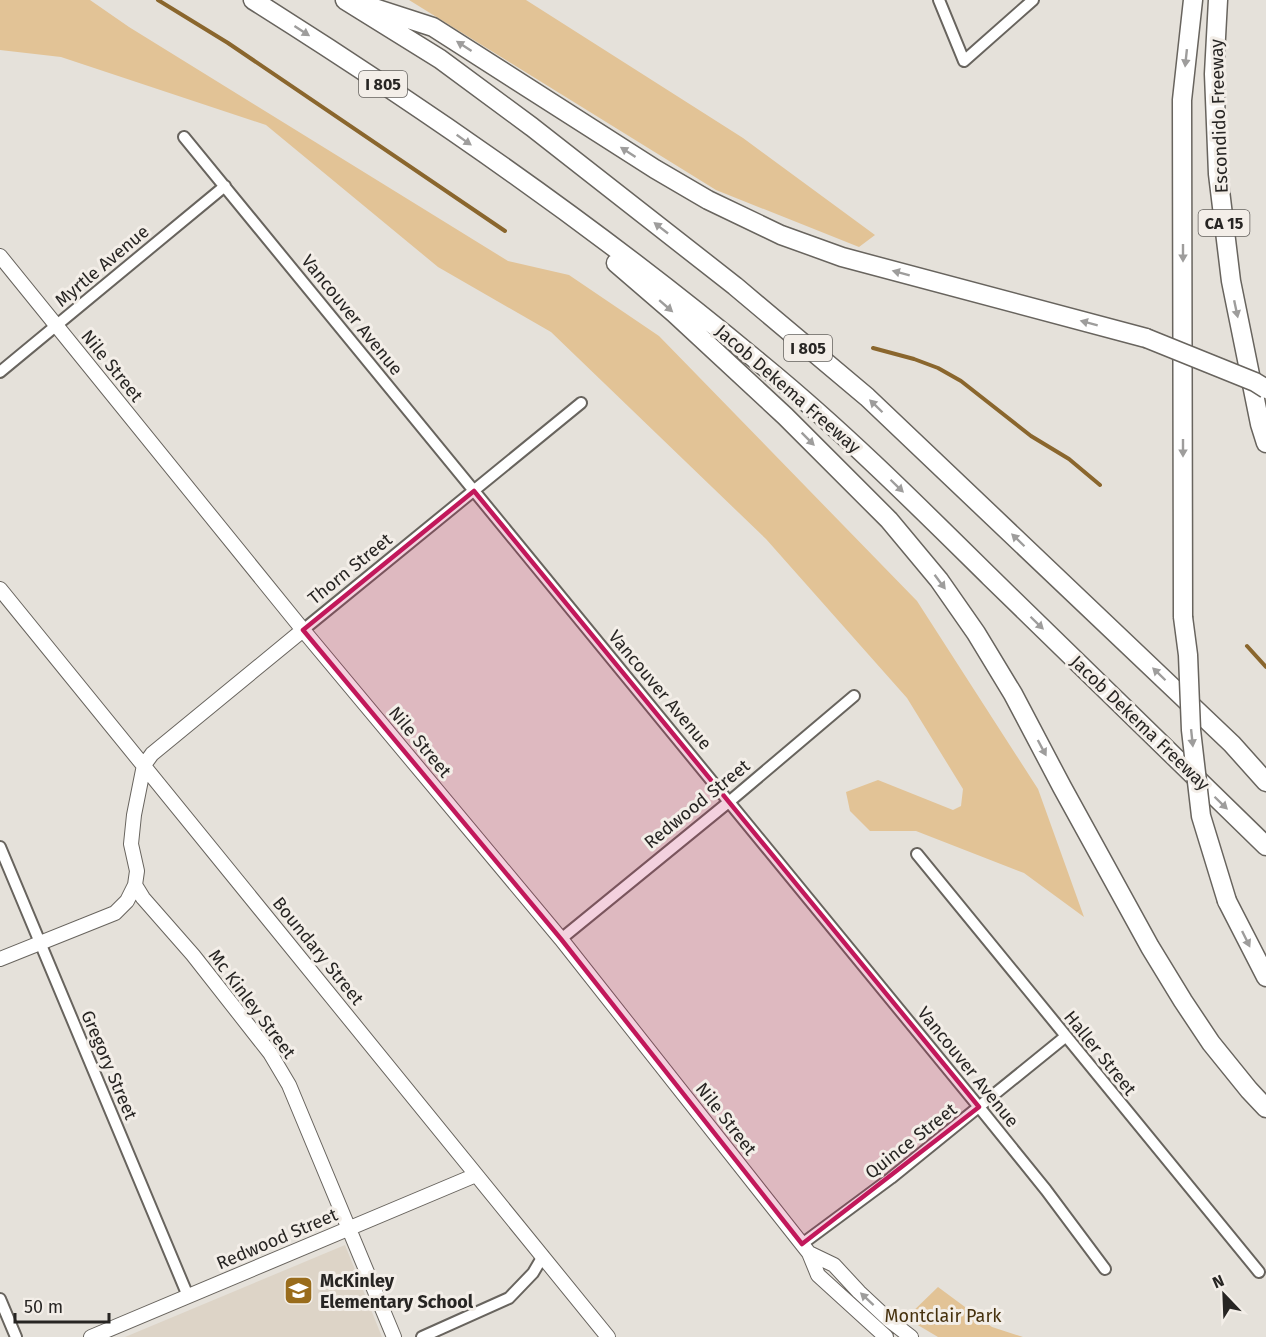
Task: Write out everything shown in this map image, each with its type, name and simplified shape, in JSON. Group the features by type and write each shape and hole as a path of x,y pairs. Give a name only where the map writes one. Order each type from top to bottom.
{"highway":[{"name":"Jacob Dekema Freeway","path":"253,0 399,94 601,237 768,369 860,449 1266,846"},
{"path":"346,0 434,27 655,169 708,200 781,235 842,257 1146,338 1266,388"},
{"name":"I 805","path":"346,0 440,59 532,127 735,286 867,397 1232,744 1266,782"},
{"path":"1193,0 1182,100 1183,617 1188,655 1191,730 1201,816 1227,901 1266,977"},
{"name":"Escondido Freeway","path":"1218,0 1214,74 1218,174 1231,281 1260,424 1266,443"},
{"path":"510,172 674,313 785,416 889,520 939,580 976,633 1013,694 1145,937 1183,1001 1211,1043 1266,1108"}],"street":[{"path":"939,0 964,61 1033,0"},
{"name":"Vancouver Avenue","path":"184,137 980,1107 1105,1269"},
{"name":"Myrtle Avenue","path":"0,372 225,186"},
{"name":"Nile Street","path":"0,256 303,630 561,939 806,1249 818,1275 886,1337"},
{"name":"Thorn Street","path":"144,765 152,754 581,403"},
{"name":"Boundary Street","path":"0,589 608,1337"},
{"name":"Redwood Street","path":"561,939 854,696"},
{"path":"0,959 115,913 127,901 135,885 137,871 131,844 144,765"},
{"name":"Gregory Street","path":"0,847 188,1296"},
{"name":"Haller Street","path":"917,854 1258,1272"},
{"name":"Mc Kinley Street","path":"135,885 143,898 193,955 270,1053 289,1085 394,1337"},
{"name":"Quince Street","path":"806,1249 1065,1037"},
{"name":"Redwood Street","path":"91,1337 476,1175"},
{"name":"Nile Street","path":"806,1249 834,1265 859,1292 911,1337"},
{"path":"422,1337 509,1298 533,1273 543,1256"},
{"path":"0,1299 16,1337"}],"highlighted area":[{"path":"474,491 979,1107 802,1244 561,939 303,630"}],"shaded area":[{"name":"McKinley Elementary School","path":"345,1245 382,1337 125,1337"}],"green space":[{"path":"0,0 90,0 129,27 508,261 569,275 659,336 917,601 1038,789 1084,917 1024,873 916,831 870,831 850,811 846,792 878,780 953,810 961,806 963,789 907,698 766,539 551,332 438,267 266,125 61,57 0,50"},
{"path":"409,0 526,0 743,138 875,235 859,247 716,190"},
{"name":"Montclair Park","path":"938,1287 992,1327 1023,1337 938,1337 906,1318"}],"waterway":[{"path":"158,0 228,43 505,231"},
{"path":"873,348 914,359 938,368 961,381 1031,436 1069,459 1100,485"},
{"path":"1247,646 1266,667"}],"place":[{"name":"McKinley Elementary School","path":"299,1291"}]}
